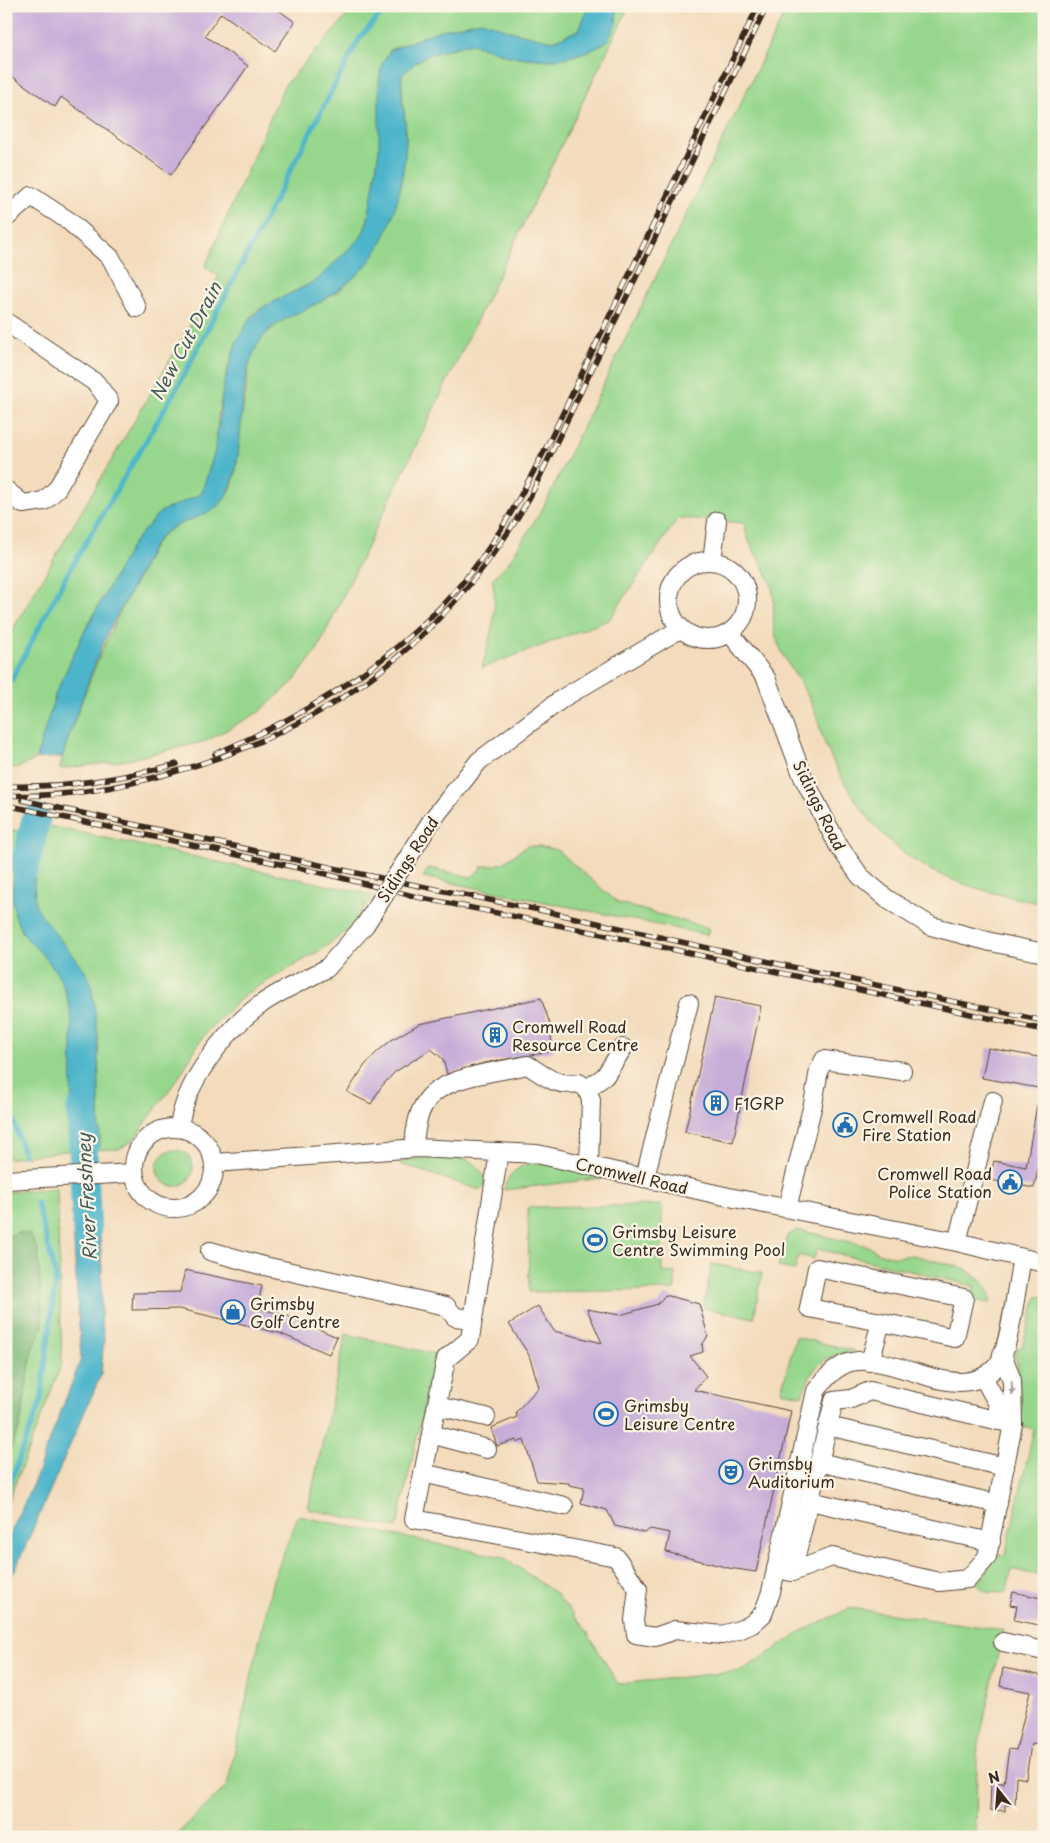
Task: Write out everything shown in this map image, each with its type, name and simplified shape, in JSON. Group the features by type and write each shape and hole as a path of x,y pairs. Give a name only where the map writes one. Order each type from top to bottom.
{"street":[{"path":"6,218 31,196 68,221 111,258 137,308"},
{"path":"6,322 96,384 109,400 56,490 44,501 24,504 6,490"},
{"path":"712,561 717,521"},
{"path":"712,561 725,564 740,576 746,588 746,611 740,623 730,633 718,639 705,640 691,637 680,629 672,618 668,605 669,591 677,575 688,566 698,562 712,561"},
{"name":"Sidings Road","path":"179,1128 180,1116 192,1086 214,1050 260,1005 328,968 365,925 432,820 479,762 563,698 680,629"},
{"name":"Sidings Road","path":"730,633 766,678 803,777 838,845 860,876 887,899 931,926 991,942 1044,953"},
{"path":"645,1177 689,1003"},
{"path":"588,1089 605,1076 623,1048"},
{"path":"787,1208 813,1104 819,1070 824,1060 902,1072"},
{"path":"413,1148 420,1112 425,1102 437,1090 454,1081 528,1065 547,1078 567,1085 579,1083 588,1089 591,1100 589,1166"},
{"path":"957,1242 993,1101"},
{"path":"164,1128 179,1128 192,1131 203,1139 211,1150 215,1163 214,1177 208,1190 198,1200 186,1206 172,1208 159,1205 147,1197 139,1186 134,1173 135,1159 141,1145 151,1135 164,1128"},
{"name":"Cromwell Road","path":"215,1163 413,1148 537,1154 729,1197 957,1242 1044,1263"},
{"path":"499,1152 470,1340 446,1359 414,1519 616,1557 638,1589 634,1620 636,1634 655,1637 674,1630 722,1635 752,1624 763,1614 784,1570 810,1501 834,1401 851,1400 870,1391 1006,1422"},
{"path":"6,1180 134,1173"},
{"path":"210,1251 260,1265 446,1306 455,1317 473,1319"},
{"path":"784,1570 816,1391 827,1376 843,1365 858,1361 904,1368 946,1381 963,1383 983,1376 998,1365 1002,1354 1022,1258"},
{"path":"817,1268 964,1298 955,1338 881,1322 809,1308 817,1268"},
{"path":"870,1362 881,1322"},
{"path":"784,1570 832,1557 938,1582 968,1579 987,1557 1005,1467 1006,1422 1012,1380 1002,1354"},
{"path":"983,1376 1006,1422"},
{"path":"437,1406 486,1417"},
{"path":"828,1426 1005,1467"},
{"path":"431,1434 487,1449"},
{"path":"819,1462 998,1504"},
{"path":"423,1473 564,1506"},
{"path":"810,1501 991,1542"},
{"path":"1003,1642 1044,1651"}],"green space":[{"path":"356,6 589,6 579,30 553,41 514,33 481,21 437,31 390,50 386,57 379,150 369,215 361,237 316,281 263,307 251,316 227,371 218,416 215,451 201,495 160,512 133,543 82,636 56,693 36,759 20,767 6,769 6,641 219,276 205,267 284,86"},
{"path":"617,6 629,6 317,650 293,682 259,712 206,741 122,761 60,769 69,736 96,664 153,547 167,531 212,510 220,504 230,490 236,468 249,362 257,345 264,336 282,321 325,299 345,286 375,252 394,209 404,164 406,133 402,75 416,62 428,55 471,43 509,56 548,60 569,57 592,50 616,23"},
{"path":"788,6 1044,6 1044,904 976,888 943,876 912,859 873,823 851,793 833,762 811,703 780,649 774,629 773,592 767,574 749,541 744,523 678,518 609,620 482,668 491,635 494,613 495,602 492,579 508,563 543,508"},
{"path":"23,821 374,895 347,931 321,950 247,993 208,1030 181,1074 133,1140 119,1149 65,1151 6,1159 6,829 21,832"},
{"path":"527,846 539,846 557,850 618,903 709,928 707,935 423,877 428,868 472,877 483,866 502,863"},
{"path":"175,1150 182,1151 188,1155 192,1161 192,1175 188,1181 182,1185 175,1186 168,1185 162,1181 158,1175 157,1168 158,1161 162,1155 168,1151"},
{"path":"463,1158 479,1169 484,1177 485,1187 480,1190 400,1164 406,1159"},
{"path":"531,1163 611,1177 504,1190 513,1172"},
{"path":"57,1188 62,1363 6,1507 6,1460 20,1426 32,1350 43,1325 38,1272 18,1232 6,1238 6,1192"},
{"name":"Grimsby Leisure Centre Swimming Pool","path":"662,1205 662,1272 675,1273 675,1290 529,1292 528,1207"},
{"path":"798,1230 868,1246 878,1253 896,1257 912,1255 964,1268 985,1284 991,1302 987,1303 971,1299 974,1286 817,1249 814,1259 798,1255 795,1270 778,1267 787,1236"},
{"path":"18,1232 30,1234 38,1250 43,1326 32,1350 20,1426 6,1460 6,1238"},
{"path":"712,1264 762,1273 754,1318 703,1308"},
{"path":"1044,1296 1044,1577 1012,1569 1006,1593 986,1592 977,1584 987,1572 993,1553 1005,1556 1034,1429 1018,1425 1022,1408 1015,1349 1022,1347 1037,1297"},
{"path":"346,1334 435,1354 397,1528 308,1509"},
{"path":"796,1337 855,1351 834,1355 820,1364 810,1376 802,1395 781,1391"},
{"path":"298,1516 503,1557 554,1592 586,1630 618,1684 742,1671 801,1632 850,1608 1003,1630 977,1752 976,1837 174,1837 227,1786 273,1580"}],"water":[{"path":"589,6 617,6 616,23 608,41 592,50 569,57 548,60 509,56 471,43 428,55 416,62 402,75 406,132 403,174 395,209 382,241 363,269 351,280 322,301 275,326 260,341 252,357 247,376 243,396 238,458 234,477 227,495 214,509 167,531 156,542 105,639 62,757 36,759 56,693 82,636 133,543 160,512 201,494 215,451 224,383 236,343 249,320 263,307 316,281 361,237 369,215 379,150 379,80 382,64 391,50 437,31 481,21 514,32 553,41 579,30"},
{"path":"23,825 47,830 34,875 35,904 46,922 84,969 91,984 98,1034 100,1147 71,1148 72,1025 70,1007 58,975 22,932 14,910 14,873"},
{"path":"97,1192 102,1269 101,1317 104,1338 101,1375 6,1590 6,1544 35,1479 81,1359 71,1195"}],"building":[{"path":"6,6 273,6 295,22 275,51 221,13 205,36 248,66 171,175 61,97 55,107 6,72"},
{"path":"715,997 761,1006 733,1142 685,1132"},
{"name":"Cromwell Road Resource Centre","path":"541,998 553,1033 551,1037 554,1051 484,1063 447,1074 443,1059 431,1049 395,1072 381,1087 371,1104 347,1092 365,1065 377,1052 393,1039 419,1024"},
{"path":"988,1048 1044,1058 1044,1089 982,1078"},
{"path":"1037,1105 1044,1105 1044,1162 1040,1161 1034,1188 990,1180 994,1161 1026,1167"},
{"name":"Grimsby Golf Centre","path":"185,1270 262,1286 257,1308 285,1315 337,1337 329,1354 279,1333 180,1309 132,1310 133,1293 180,1292"},
{"name":"Grimsby Leisure Centre","path":"665,1295 699,1304 708,1336 702,1345 703,1352 690,1356 706,1376 694,1390 791,1411 756,1572 729,1568 666,1552 670,1533 650,1529 645,1533 615,1526 607,1510 581,1503 584,1488 569,1485 569,1483 537,1481 524,1440 517,1443 517,1440 497,1446 491,1428 517,1417 516,1412 539,1387 529,1355 509,1324 538,1306 554,1331 602,1343 587,1309 620,1315 658,1304"},
{"path":"1013,1592 1041,1598 1039,1609 1044,1610 1044,1626 1014,1620 1017,1606 1010,1605"},
{"path":"1003,1668 1044,1676 1044,1728 1040,1745 1031,1744 1026,1779 1016,1777 1015,1805 1005,1805 1005,1811 990,1810 991,1782 1004,1783 1009,1749 1016,1750 1030,1692 1000,1686"}],"waterway":[{"name":"New Cut Drain","path":"6,690 69,571 177,388 359,39 388,6"},
{"name":"River Freshney","path":"25,866 36,819"},
{"name":"New Cut Drain","path":"6,1095 24,1155"},
{"name":"River Freshney","path":"81,1109 87,1232"},
{"name":"New Cut Drain","path":"6,1494 41,1400 56,1277 37,1203"}],"railway":[{"path":"215,754 288,719 323,699 390,653 449,598 486,552 515,505 550,440 758,6"},
{"path":"6,795 67,794 127,784 167,774 225,755 280,732 330,705 377,673 421,636 461,595 497,548 530,497 767,6"},
{"path":"6,786 71,784 135,774 177,764"},
{"path":"22,800 361,874 549,912 1044,1021"},
{"path":"6,805 322,873 417,897 597,933 1044,1030"}],"place":[{"name":"Cromwell Road Resource Centre","path":"495,1035"},
{"name":"F1GRP","path":"716,1103"},
{"name":"Cromwell Road Fire Station","path":"845,1125"},
{"name":"Cromwell Road Police Station","path":"1010,1182"},
{"name":"Grimsby Leisure Centre Swimming Pool","path":"595,1240"},
{"name":"Grimsby Golf Centre","path":"233,1312"},
{"name":"Grimsby Leisure Centre","path":"606,1414"},
{"name":"Grimsby Auditorium","path":"731,1472"}]}
